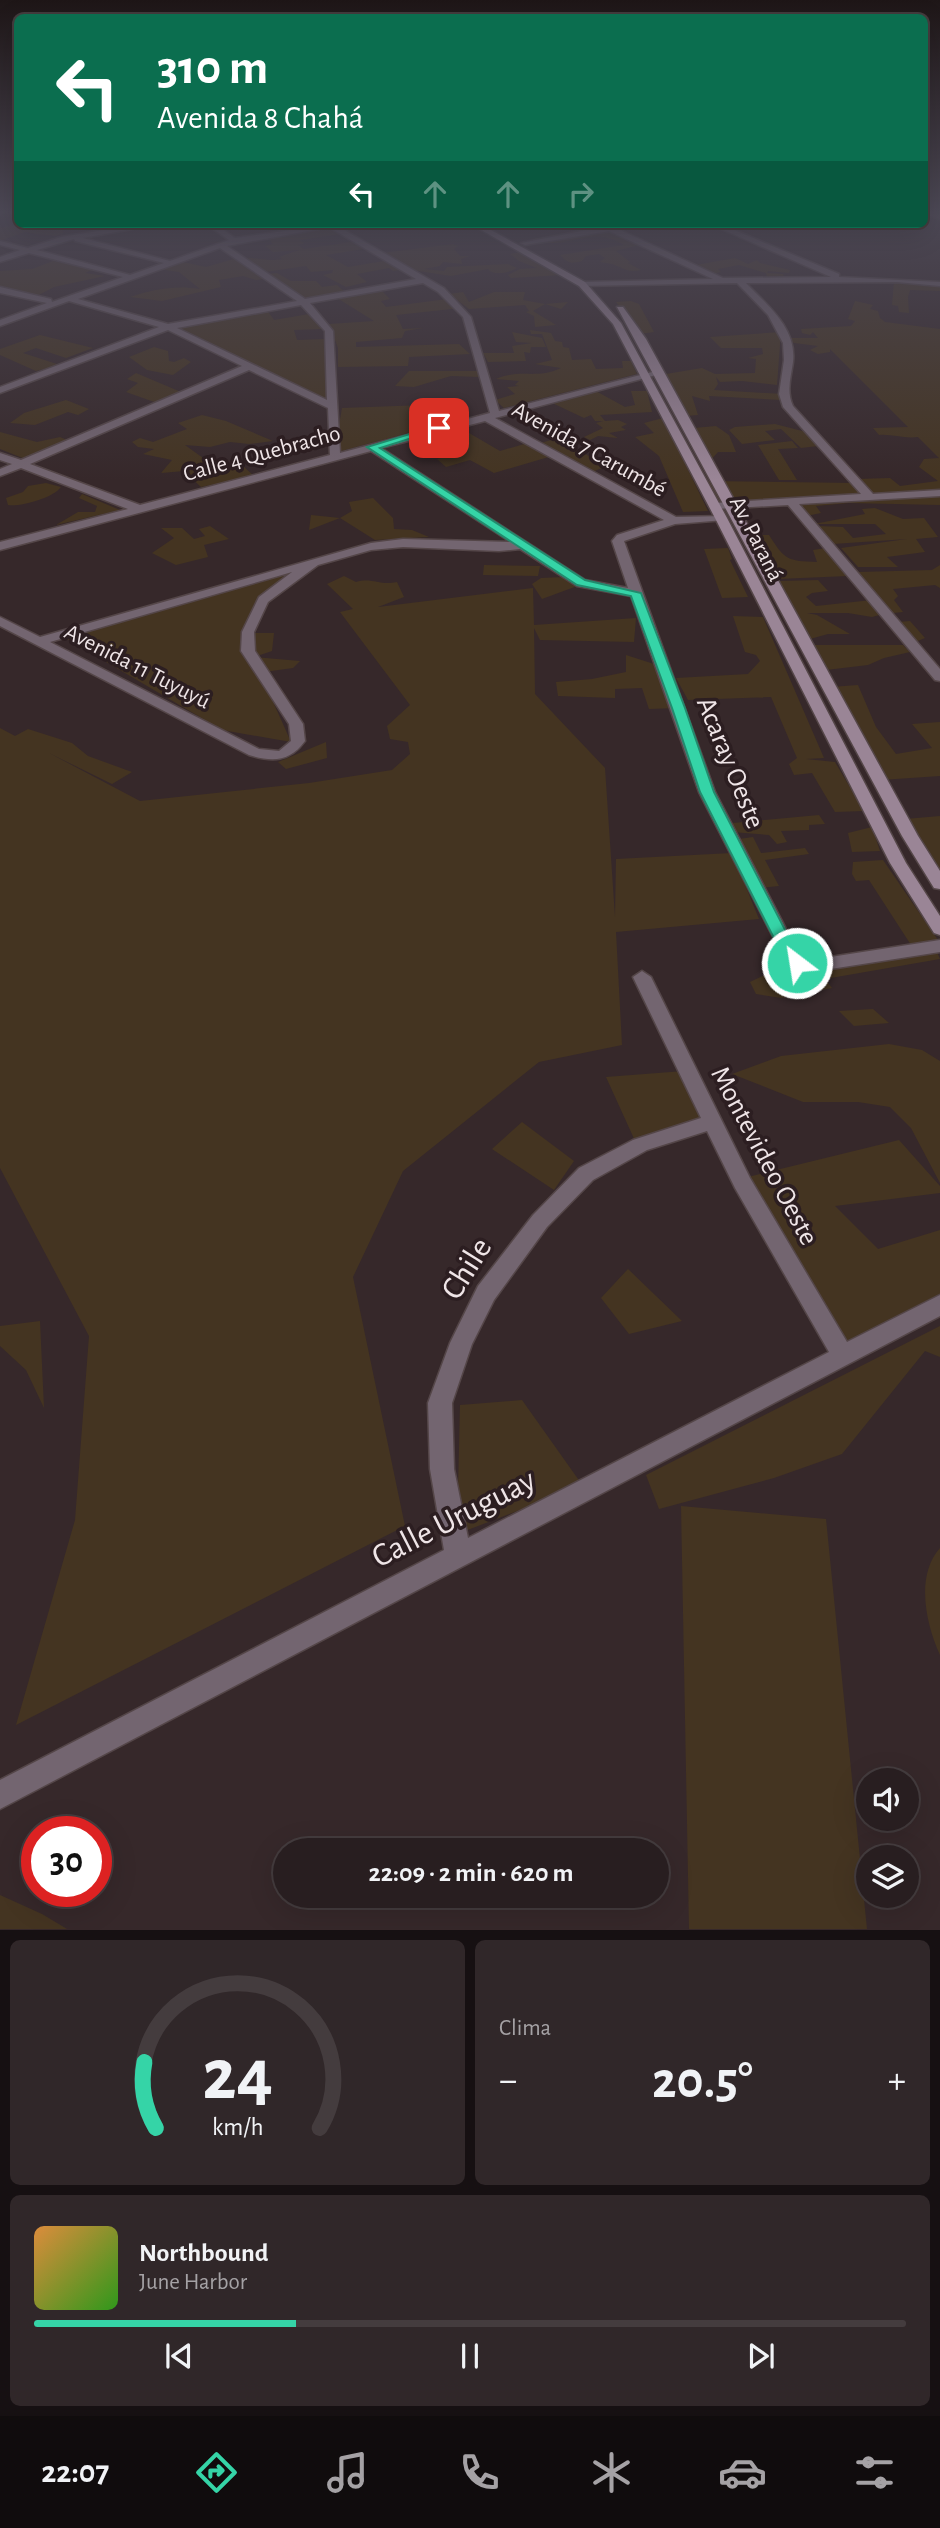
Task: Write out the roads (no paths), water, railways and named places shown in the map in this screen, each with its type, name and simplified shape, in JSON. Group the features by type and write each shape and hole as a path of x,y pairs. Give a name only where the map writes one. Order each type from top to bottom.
{"street":[{"path":"44,300 48,301"},
{"path":"0,320 66,300"},
{"path":"74,300 168,327 331,406"},
{"path":"300,300 318,315 329,331 335,457"},
{"path":"0,390 168,327 319,300"},
{"name":"Avenida 7 Carumbé","path":"452,300 467,317 490,415 674,521"},
{"name":"Av. Paraná","path":"596,300 617,323 651,373 731,505 886,792 940,884"},
{"name":"Av. Paraná","path":"612,300 641,339 651,373 718,512 898,863 940,929"},
{"path":"756,300 787,338 789,353 783,397 788,407 870,497"},
{"path":"0,320 48,301"},
{"path":"0,474 248,367"},
{"name":"Calle 4 Quebracho","path":"0,546 651,373"},
{"path":"372,447 581,583 635,593"},
{"path":"0,456 139,509"},
{"name":"Acaray Oeste","path":"940,493 731,505 718,512 674,521 619,539 618,546 679,708 707,792 793,960 811,966 940,946"},
{"path":"791,502 940,677"},
{"path":"39,640 387,544 510,548 523,545"},
{"name":"Avenida 11 Tuyuyú","path":"0,621 254,751 269,757 281,756 292,750 298,741 296,724 248,650 247,632 263,600 314,562"},
{"path":"863,794 886,792"},
{"name":"Montevideo Oeste","path":"642,977 742,1182 844,1357"},
{"name":"Chile","path":"458,1555 442,1469 440,1403 461,1343 486,1293 540,1221 586,1174 640,1145 712,1122"},
{"name":"Calle Uruguay","path":"0,1795 940,1305"}]}
